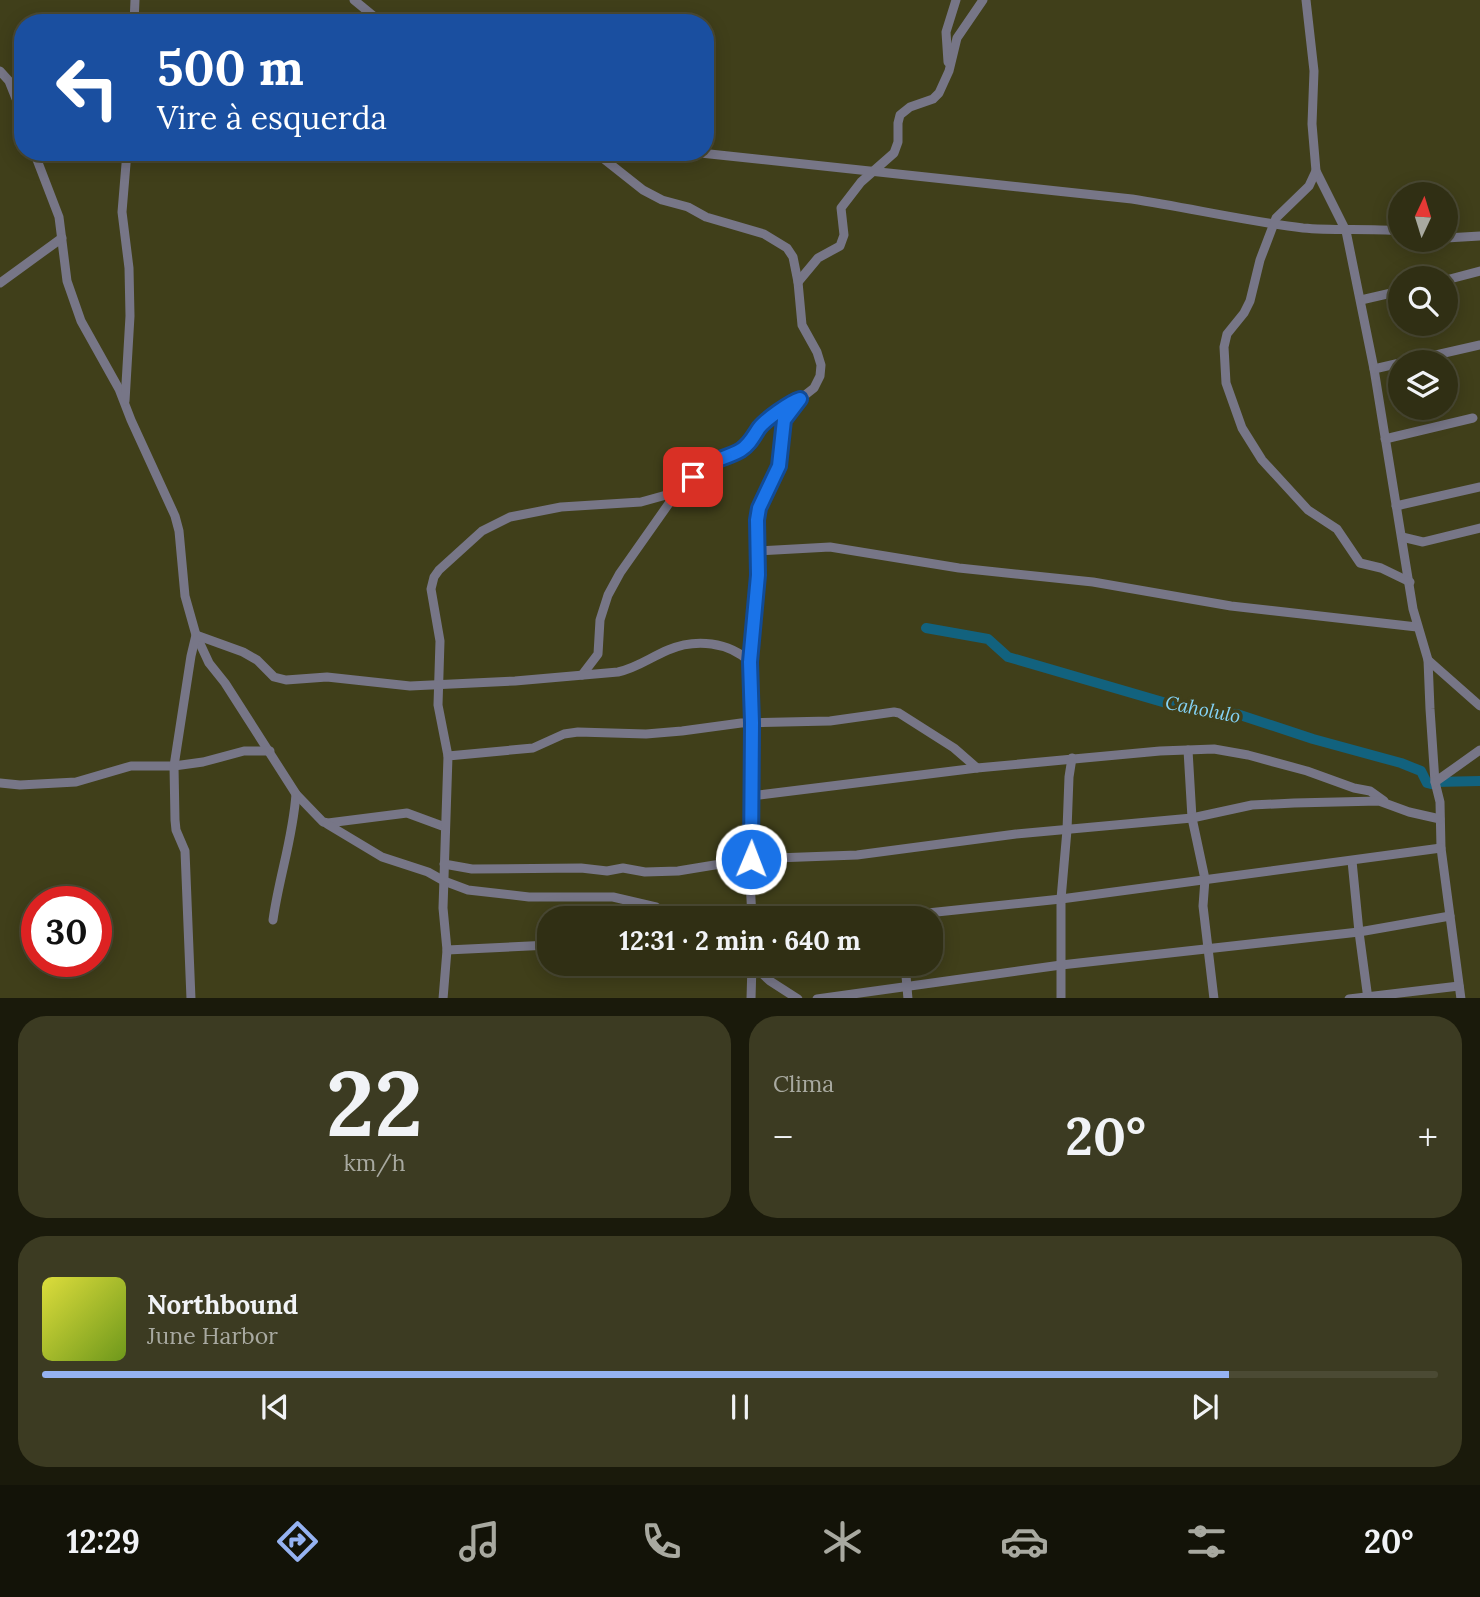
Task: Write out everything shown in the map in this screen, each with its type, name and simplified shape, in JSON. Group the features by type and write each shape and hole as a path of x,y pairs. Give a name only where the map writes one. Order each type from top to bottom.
{"street":[{"path":"354,0 371,14"},
{"path":"949,71 946,32 956,0"},
{"path":"798,282 818,258 840,246 844,235 841,208 855,188 890,159 897,148 900,115 910,107 933,99 945,83 957,38 983,0"},
{"path":"1306,0 1314,71 1312,124 1316,171 1346,231 1374,369 1417,627 1428,660 1441,848 1461,998"},
{"path":"0,71 9,81 14,94"},
{"path":"714,155 873,173 986,182 1132,200 1273,224 1388,232"},
{"path":"37,161 59,217 67,281 81,321 125,402 175,516 179,531 185,596 196,635 209,663 270,751 296,794 323,822 382,857 428,872 468,890 529,897 584,895 652,906"},
{"path":"125,402 130,316 129,268 122,212 126,161"},
{"path":"582,675 598,654 600,620 608,595 620,573 677,492 702,466 741,450 765,422 814,388 820,376 821,365 802,325 793,257 786,248 764,234 706,217 688,207 662,200 643,190 606,161"},
{"path":"1316,171 1309,186 1279,213 1273,224 1250,301 1225,340 1225,372 1231,400 1242,428 1262,460 1308,510 1336,529 1357,561 1381,568 1410,582"},
{"path":"1458,237 1480,236"},
{"path":"0,283 62,238"},
{"path":"1458,277 1480,271"},
{"path":"1361,300 1388,294"},
{"path":"1468,348 1480,336"},
{"path":"1458,350 1480,345"},
{"path":"1374,369 1388,366"},
{"path":"752,906 750,662 758,575 759,508 779,466 784,420 800,399"},
{"path":"1385,439 1473,418"},
{"path":"1396,506 1480,487"},
{"path":"443,998 447,950 443,881 448,756 439,718 440,641 432,583 439,570 476,536 510,517 538,511 641,502 677,492"},
{"path":"1402,537 1423,542 1480,527"},
{"path":"757,551 802,547 841,548 959,568 1093,582 1231,606 1417,627"},
{"path":"196,635 243,652 257,660 274,677 286,680 327,677 398,685 438,685 582,675 628,670 670,649 698,644 729,648 750,662"},
{"path":"191,998 185,851 175,820 174,765 196,635"},
{"path":"1428,660 1480,706"},
{"path":"448,756 533,748 569,733 646,734 741,723 830,721 894,712 954,748 977,768"},
{"path":"751,796 1072,758 1220,749 1370,791 1385,802"},
{"path":"1188,750 1192,818 1205,879 1203,906 1214,998"},
{"path":"1435,782 1480,750"},
{"path":"0,783 20,785 76,782 131,766 203,762 244,751 270,751"},
{"path":"1061,998 1061,899 1072,758"},
{"path":"273,920 280,875 288,857 296,794"},
{"path":"444,864 472,869 581,868 607,871 623,868 659,872 751,859 857,855 1016,834 1192,818 1252,805 1350,800 1385,802 1440,819"},
{"path":"323,822 335,823 407,813 445,827"},
{"path":"943,913 1441,848"},
{"path":"1352,860 1368,997 1459,986"},
{"path":"1186,882 1196,890 1203,906"},
{"path":"823,998 1061,965 1359,932 1450,916"},
{"path":"447,950 537,946"},
{"path":"751,998 752,976"},
{"path":"765,976 796,998"},
{"path":"906,976 908,998"}],"waterway":[{"name":"Caholulo","path":"926,628 988,639 1008,657 1197,712 1237,714 1313,739 1401,763 1421,771 1427,783 1480,781"}],"route":[{"path":"693,477 702,466 727,457 748,445 765,422 800,399 784,420 779,466 759,508 757,520 758,575 750,662 751,859"}]}
